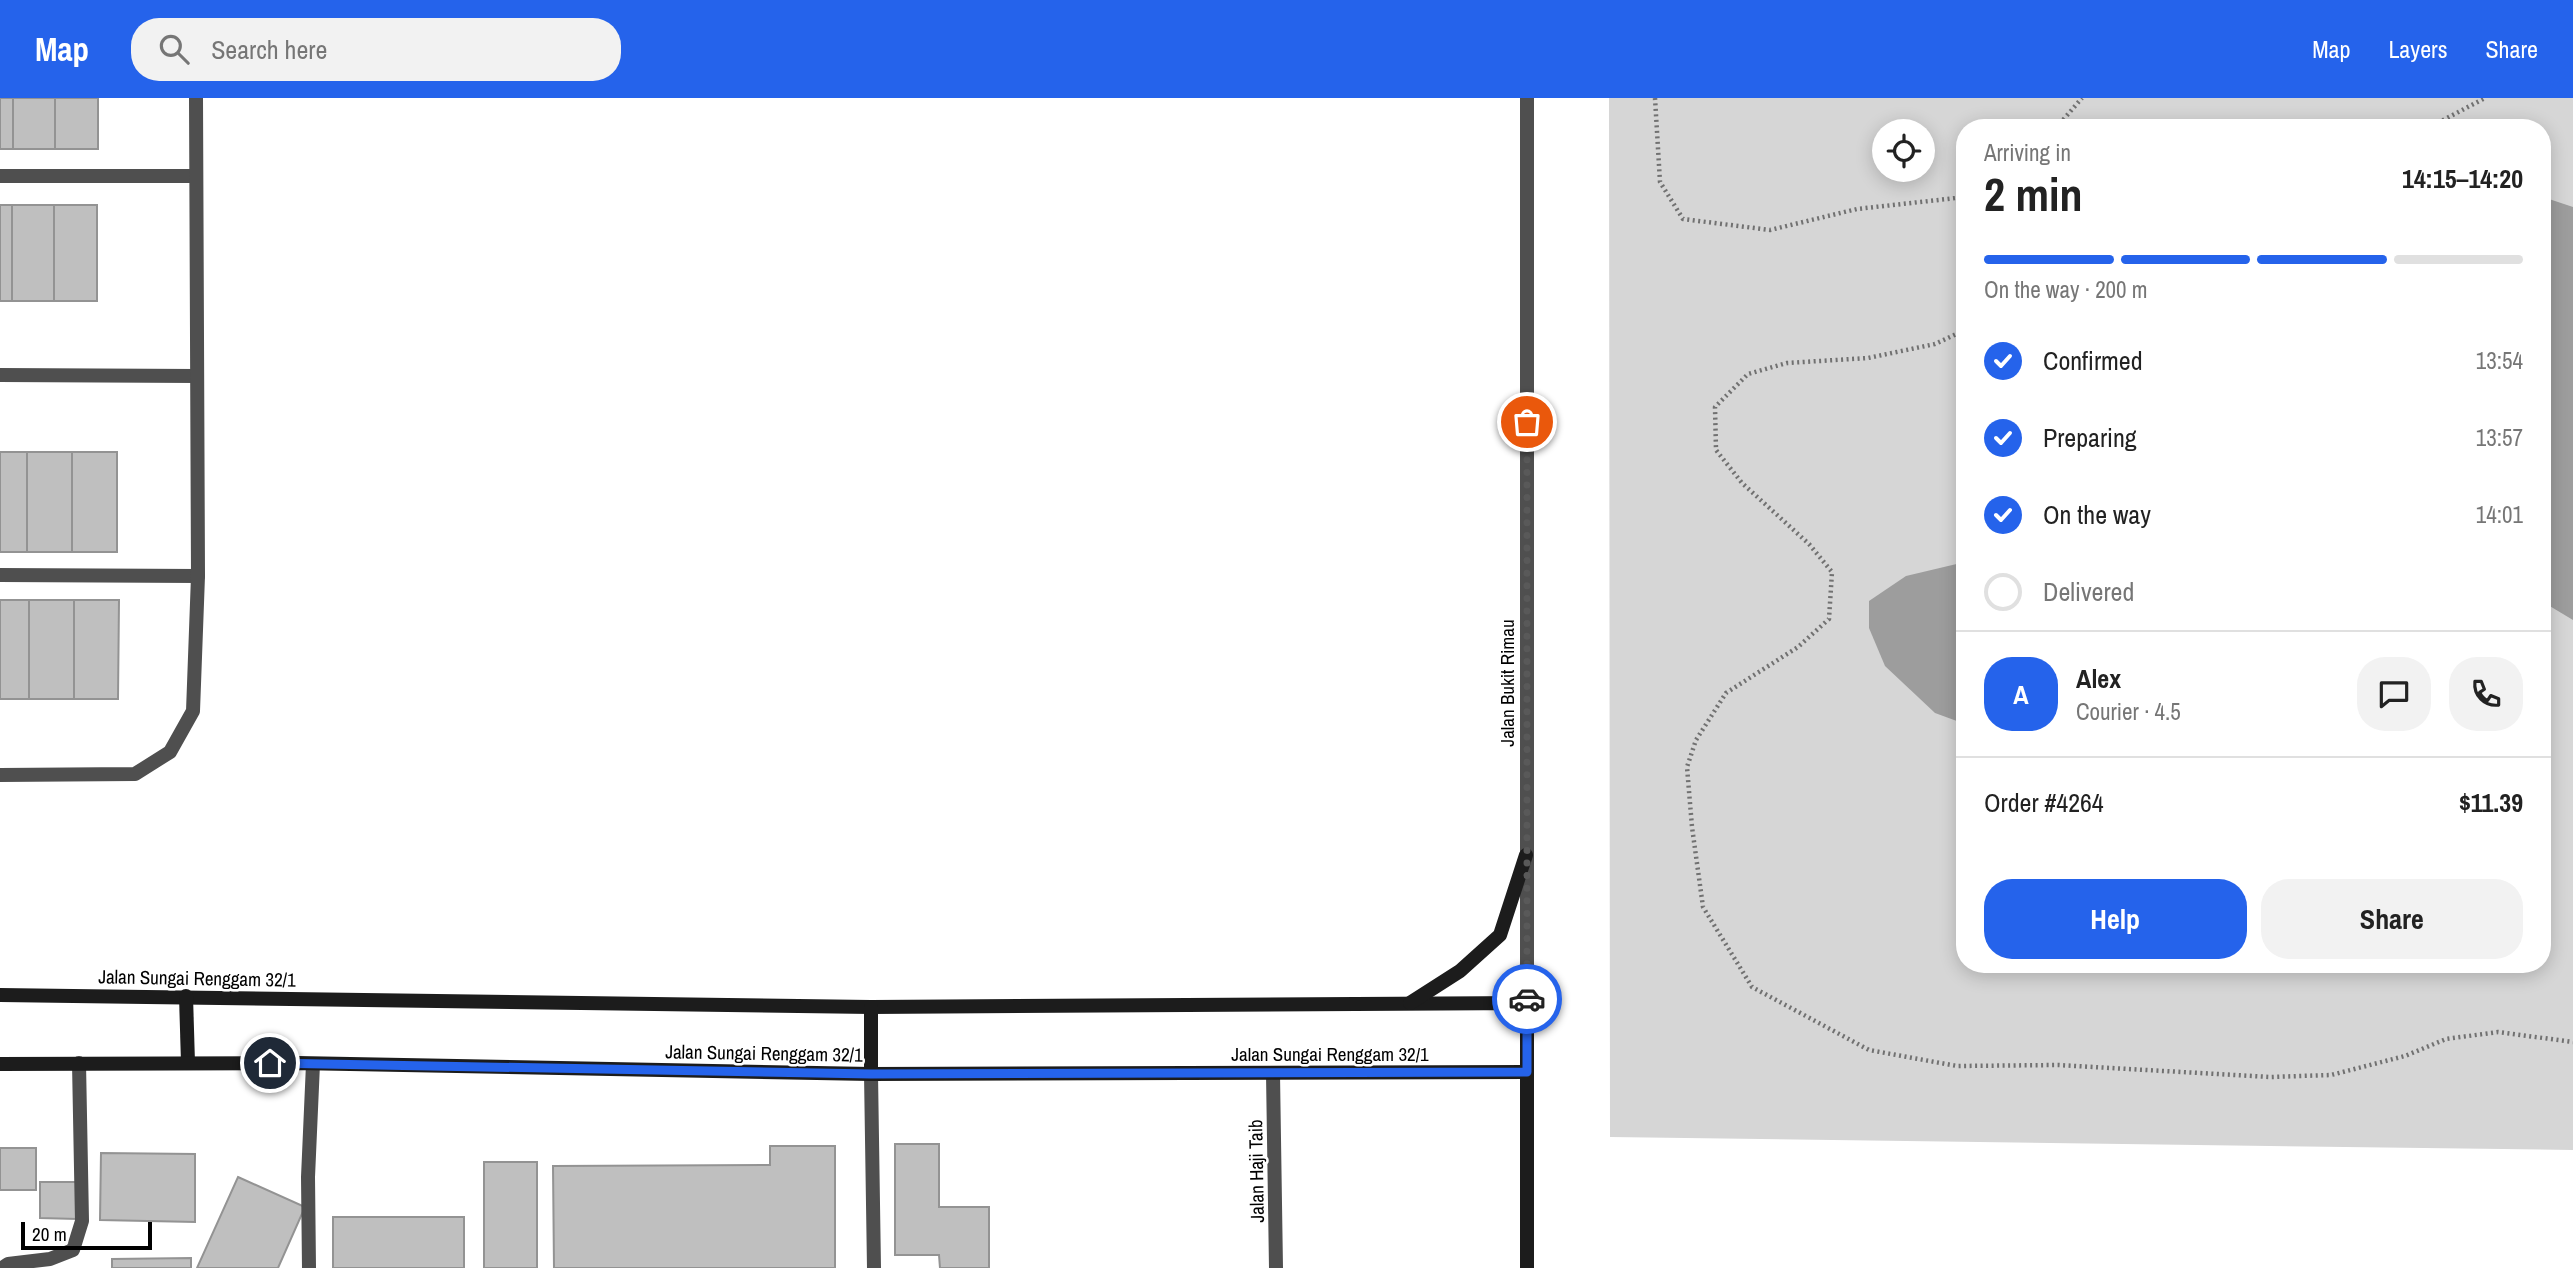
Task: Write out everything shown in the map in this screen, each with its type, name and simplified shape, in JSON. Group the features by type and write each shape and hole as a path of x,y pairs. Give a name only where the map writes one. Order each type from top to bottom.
{"main road":[{"path":"1408,1004 1460,971 1500,935 1526,855"},
{"name":"Jalan Sungai Renggam 32/1","path":"0,995 871,1007 1527,1003"},
{"path":"186,996 188,1063"},
{"name":"Jalan Bukit Rimau","path":"1527,1003 1527,1268"},
{"path":"871,1007 871,1074"},
{"name":"Jalan Sungai Renggam 32/1","path":"0,1063 313,1064 871,1074 1527,1072"}],"street":[{"path":"0,775 135,774 170,752 193,711 198,576 196,98"},
{"name":"Jalan Bukit Rimau","path":"1527,98 1527,1003"},
{"path":"0,176 196,176"},
{"path":"0,375 197,376"},
{"path":"0,575 198,576"},
{"path":"2,1268 8,1264 50,1259 73,1250 82,1221 79,1063"},
{"path":"309,1268 308,1177 313,1064"},
{"path":"871,1074 874,1268"},
{"name":"Jalan Haji Taib","path":"1273,1074 1276,1268"}],"path":[{"path":"1655,98 1660,182 1683,219 1770,230 1857,209 1956,198"},
{"path":"2064,119 2082,98"},
{"path":"2445,119 2486,98"},
{"path":"1956,334 1935,344 1868,358 1787,363 1748,374 1715,407 1716,450 1742,483 1809,544 1832,572 1829,619 1798,647 1726,693 1696,740 1687,767 1703,906 1752,987 1869,1050 1957,1066 2058,1065 2270,1077 2331,1075 2405,1056 2446,1039 2498,1032 2573,1042"}],"shaded area":[{"path":"1609,98 2573,98 2573,1150 1610,1137"},
{"path":"2551,200 2573,207 2573,620 2551,607"},
{"path":"1956,564 1956,721 1935,713 1885,666 1869,628 1869,601 1906,576"}],"building":[{"path":"0,98 13,98 13,149 0,149"},
{"path":"13,98 55,98 55,149 13,149"},
{"path":"55,98 98,98 98,149 55,149"},
{"path":"0,205 12,205 12,301 0,301"},
{"path":"12,205 54,205 54,301 12,301"},
{"path":"54,205 97,205 97,301 54,301"},
{"path":"0,452 27,452 27,552 0,552"},
{"path":"27,452 72,452 72,552 27,552"},
{"path":"72,452 117,452 117,552 72,552"},
{"path":"0,600 29,600 29,699 0,699"},
{"path":"29,600 74,600 74,699 29,699"},
{"path":"74,600 119,600 118,699 74,699"},
{"path":"895,1144 939,1144 939,1207 989,1207 989,1268 940,1268 939,1255 895,1255"},
{"path":"770,1146 835,1146 835,1268 554,1268 553,1166 770,1165"},
{"path":"0,1148 36,1148 36,1190 0,1190"},
{"path":"101,1153 195,1154 195,1222 100,1220"},
{"path":"484,1162 537,1162 537,1268 484,1268"},
{"path":"238,1177 305,1207 278,1268 197,1268"},
{"path":"40,1182 77,1182 77,1219 40,1218"},
{"path":"333,1217 464,1217 464,1268 333,1268"},
{"path":"191,1258 191,1268 112,1268 112,1259"}],"way so far":[{"path":"1527,422 1527,999"}],"route":[{"path":"270,1063 871,1074 1527,1072 1527,999"}]}
